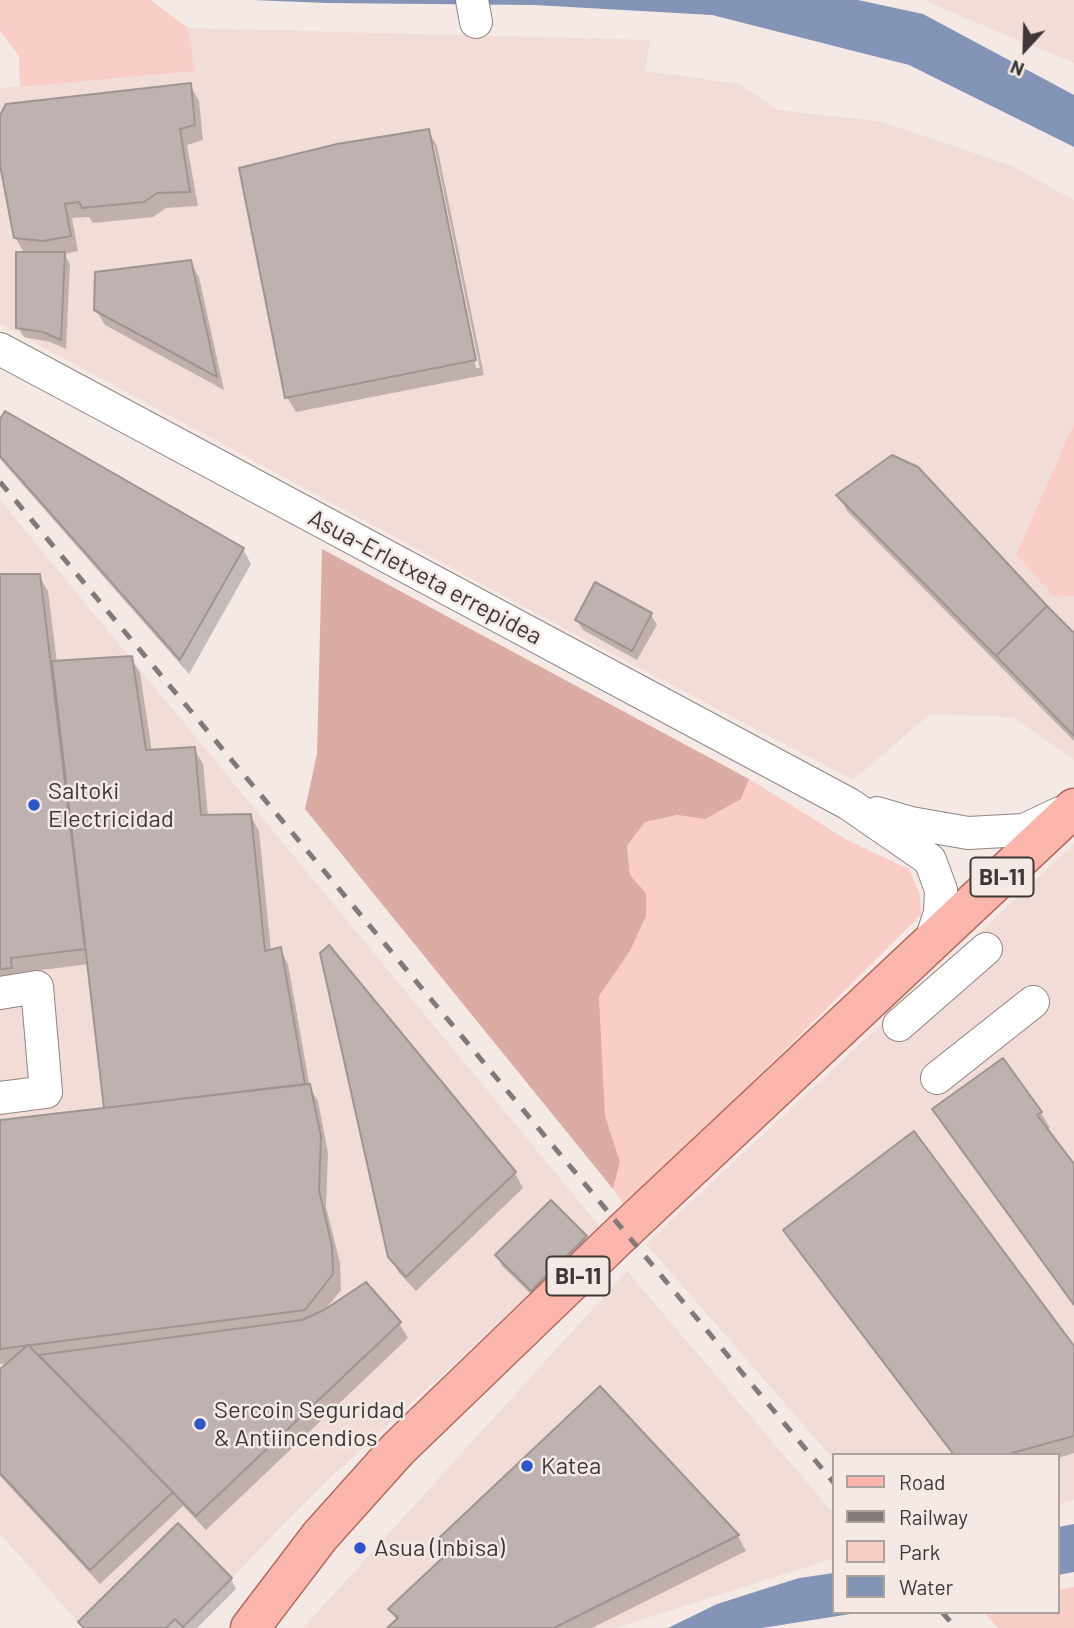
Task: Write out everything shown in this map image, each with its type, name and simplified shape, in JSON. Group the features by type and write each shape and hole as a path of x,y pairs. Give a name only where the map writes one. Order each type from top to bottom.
{"main road":[{"name":"BI-11","path":"250,1628 320,1536 398,1449 1074,807"}],"street":[{"name":"Asua-Erletxeta errepidea","path":"0,349 849,804"},
{"path":"849,804 911,824 968,833 1024,830 1074,807"},
{"path":"849,804 930,860 941,890 940,913 929,946"},
{"path":"899,1025 986,949"},
{"path":"0,993 37,987 46,1092 0,1098"},
{"path":"937,1077 1033,1002"}],"shaded area":[{"path":"925,0 1074,0 1074,63 946,10"},
{"path":"188,28 650,40 645,71 740,84 777,110 879,121 1012,166 1074,200 1074,423 1016,553 1054,597 1074,596 1074,760 1013,717 930,714 853,780 582,638 0,324 0,88 195,71"},
{"path":"0,500 601,1228 312,1495 232,1578 177,1523 78,1622 0,1534"},
{"path":"322,549 749,779 741,799 705,819 677,815 645,822 627,846 630,875 646,893 646,916 630,951 599,996 605,1115 620,1162 613,1189 305,809 317,754"},
{"path":"1074,844 1074,1500 1060,1504 1060,1453 832,1453 832,1458 646,1244"},
{"path":"627,1271 832,1512 832,1559 616,1628 303,1628"}],"green space":[{"path":"0,0 150,0 188,28 195,71 20,87 19,56 0,30"},
{"path":"1074,423 1074,596 1054,597 1016,554"},
{"path":"749,779 847,840 909,869 920,895 921,915 625,1208 613,1189 620,1162 605,1115 599,996 630,951 646,893 630,875 627,846 645,822 677,815 705,818 741,799"},
{"path":"1074,1587 1074,1628 998,1628 986,1614 1060,1614 1060,1590"}],"water":[{"path":"252,0 858,0 923,14 1074,95 1074,147 909,65 712,15 534,5"},
{"path":"1074,1524 1074,1572 1060,1575 1060,1527"},
{"path":"832,1573 832,1614 850,1614 762,1628 668,1628 717,1604 799,1578"}],"building":[{"path":"191,83 195,125 180,129 190,192 157,193 144,202 82,208 79,202 65,204 71,236 43,241 14,238 0,165 0,115 6,104"},
{"path":"429,129 476,360 285,398 239,168 337,144"},
{"path":"16,252 65,252 61,340 43,332 16,328"},
{"path":"191,260 217,377 94,310 95,272"},
{"path":"5,411 244,548 180,660 0,456 0,419"},
{"path":"892,455 918,467 1047,606 996,656 836,495"},
{"name":"Saltoki Electricidad","path":"0,574 40,574 85,949 11,958 12,968 0,969"},
{"path":"595,582 652,613 632,651 575,620"},
{"path":"1047,606 1074,633 1074,736 996,656"},
{"path":"132,656 146,750 195,747 201,815 251,814 265,951 281,947 305,1084 104,1108 52,661"},
{"path":"329,945 516,1172 406,1277 388,1257 320,953"},
{"path":"1003,1058 1042,1112 1037,1115 1074,1164 1074,1305 932,1109"},
{"path":"310,1084 321,1136 319,1190 332,1246 333,1274 305,1310 0,1349 0,1120"},
{"path":"914,1131 1074,1346 1074,1436 1012,1453 952,1453 783,1230"},
{"path":"551,1200 587,1236 531,1291 495,1255"},
{"name":"Sercoin Seguridad & Antiincendios","path":"366,1282 401,1322 196,1516 39,1355 302,1320 324,1310"},
{"path":"28,1345 173,1492 90,1570 0,1473 0,1369"},
{"path":"600,1386 739,1535 554,1628 387,1628 398,1618 388,1609 451,1550 440,1537"},
{"path":"178,1523 232,1578 183,1627 175,1619 166,1628 84,1628 78,1622"}],"railway":[{"path":"0,482 832,1481"},
{"path":"944,1614 956,1628"}],"place":[{"name":"Saltoki Electricidad","path":"34,805"},
{"name":"Sercoin Seguridad & Antiincendios","path":"200,1424"},
{"name":"Katea","path":"527,1466"},
{"name":"Asua (Inbisa)","path":"360,1548"}]}
